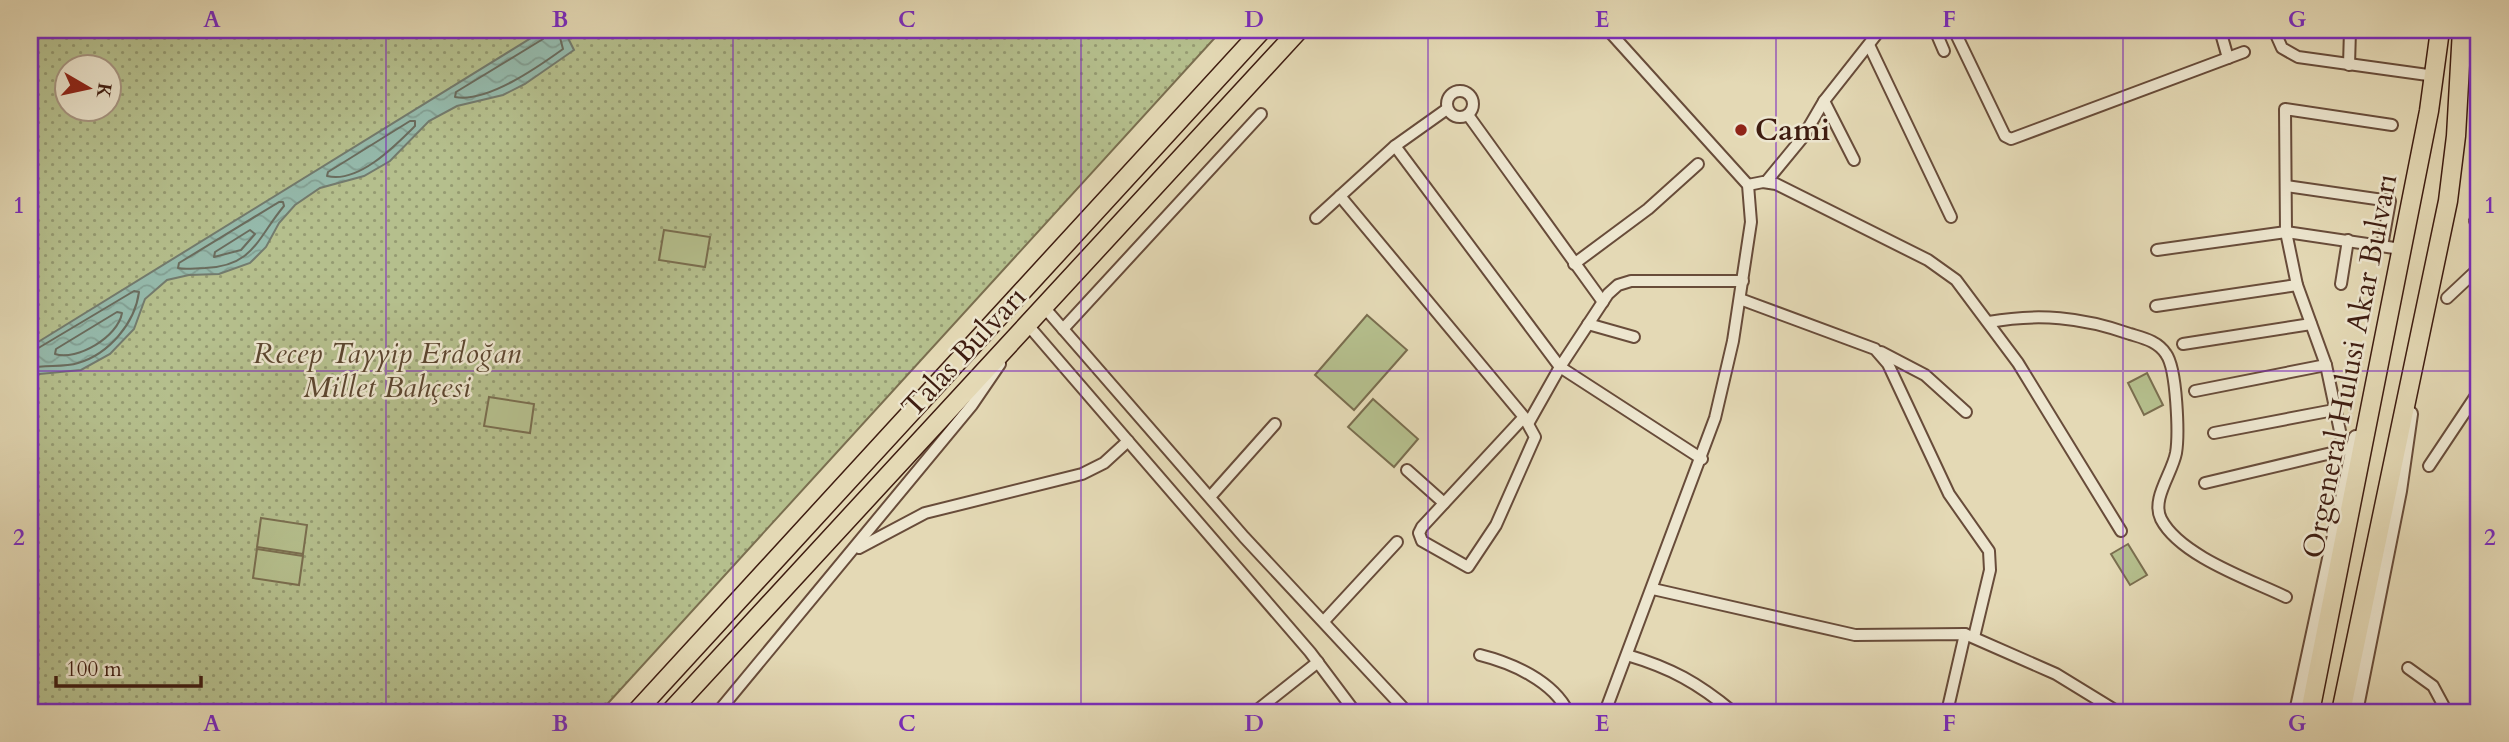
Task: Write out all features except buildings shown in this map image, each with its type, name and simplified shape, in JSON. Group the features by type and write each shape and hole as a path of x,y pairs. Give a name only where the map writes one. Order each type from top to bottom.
{"main road":[{"path":"622,712 1248,30"},
{"name":"Talas Bulvarı","path":"636,712 1262,30"},
{"name":"Talas Bulvarı","path":"670,712 1299,30"},
{"name":"Orgeneral Hulusi Akar Bulvarı","path":"2310,712 2435,76 2440,30"},
{"name":"Orgeneral Hulusi Akar Bulvarı","path":"2341,712 2453,168 2462,30"}],"street":[{"path":"1607,711 1702,459 1723,393 1751,222 1748,185 1608,30"},
{"path":"1766,182 1803,137 1825,100 1880,30"},
{"path":"1935,30 1944,51"},
{"path":"1954,30 2005,136 2011,139 2244,52"},
{"path":"2220,30 2228,58"},
{"path":"2274,30 2282,48 2293,56 2435,76"},
{"path":"2349,65 2350,30"},
{"path":"1869,45 1951,218"},
{"path":"1316,218 1395,146 1447,109 1449,96 1461,91 1472,98 1473,107 1468,115 1456,117 1447,109"},
{"path":"1825,100 1854,160"},
{"path":"2206,483 2344,450 2326,365 2297,285 2286,232 2285,109 2392,125"},
{"path":"1063,329 1261,114"},
{"path":"1468,115 1603,302"},
{"path":"1395,146 1560,367 1702,459"},
{"path":"1574,264 1648,209 1698,163"},
{"path":"1748,185 1766,182 1846,218 1938,265 1964,288 2018,363 2121,531"},
{"path":"2286,186 2390,201 2382,246"},
{"path":"1340,197 1526,420 1535,437 1496,525 1468,567 1424,543 1419,536 1420,530 1526,420 1613,289 1631,281 1743,281"},
{"path":"2157,250 2286,232 2401,249"},
{"path":"2341,284 2348,240"},
{"path":"2447,298 2479,268"},
{"path":"2157,306 2297,285"},
{"path":"1740,299 1875,349 1925,375 1966,412"},
{"path":"1044,306 1210,497 1407,712"},
{"path":"1989,322 2022,317 2074,318 2099,323 2161,347 2172,367 2176,453 2159,500 2162,521 2194,552 2286,597"},
{"path":"718,712 730,694 853,551 972,405 1027,324 1318,662 1355,712"},
{"path":"1588,324 1634,337"},
{"path":"2183,344 2311,324"},
{"path":"1875,349 1892,371 1949,494 1989,551 1990,570 1947,712"},
{"path":"2195,391 2326,365"},
{"path":"2355,712 2402,478 2411,399 2408,383"},
{"path":"2429,467 2479,391"},
{"path":"2297,712 2357,432 2369,408"},
{"path":"2214,433 2334,410"},
{"path":"1210,497 1275,424"},
{"path":"853,551 925,513 1082,474 1104,463 1128,441"},
{"path":"1407,470 1444,503"},
{"path":"1324,621 1397,542"},
{"path":"1653,589 1855,635 1969,636 2056,674 2118,712"},
{"path":"1480,655 1508,664 1534,678 1554,694 1568,712"},
{"path":"1627,655 1702,686 1733,712"},
{"path":"1255,712 1318,662"},
{"path":"2408,668 2433,686 2446,712"}],"green space":[{"name":"Recep Tayyip Erdoğan Millet Bahçesi","path":"30,30 1222,30 600,712 30,712"},
{"path":"664,230 710,237 705,267 659,260"},
{"path":"1367,315 1407,350 1354,410 1315,375"},
{"path":"2147,373 2163,405 2144,415 2128,383"},
{"path":"489,397 534,404 530,433 484,426"},
{"path":"1373,399 1418,439 1394,467 1348,427"},
{"path":"261,518 307,525 303,554 257,547"},
{"path":"2128,544 2147,575 2130,585 2111,554"},
{"path":"257,549 303,556 299,585 253,578"}],"water":[{"path":"544,30 564,30 574,50 525,84 503,95 457,106 429,121 390,161 364,176 320,188 295,205 279,223 266,247 250,263 219,274 189,275 167,280 145,299 134,329 110,354 81,370 30,375 30,347"}],"place":[{"name":"Cami","path":"1741,130"}]}
